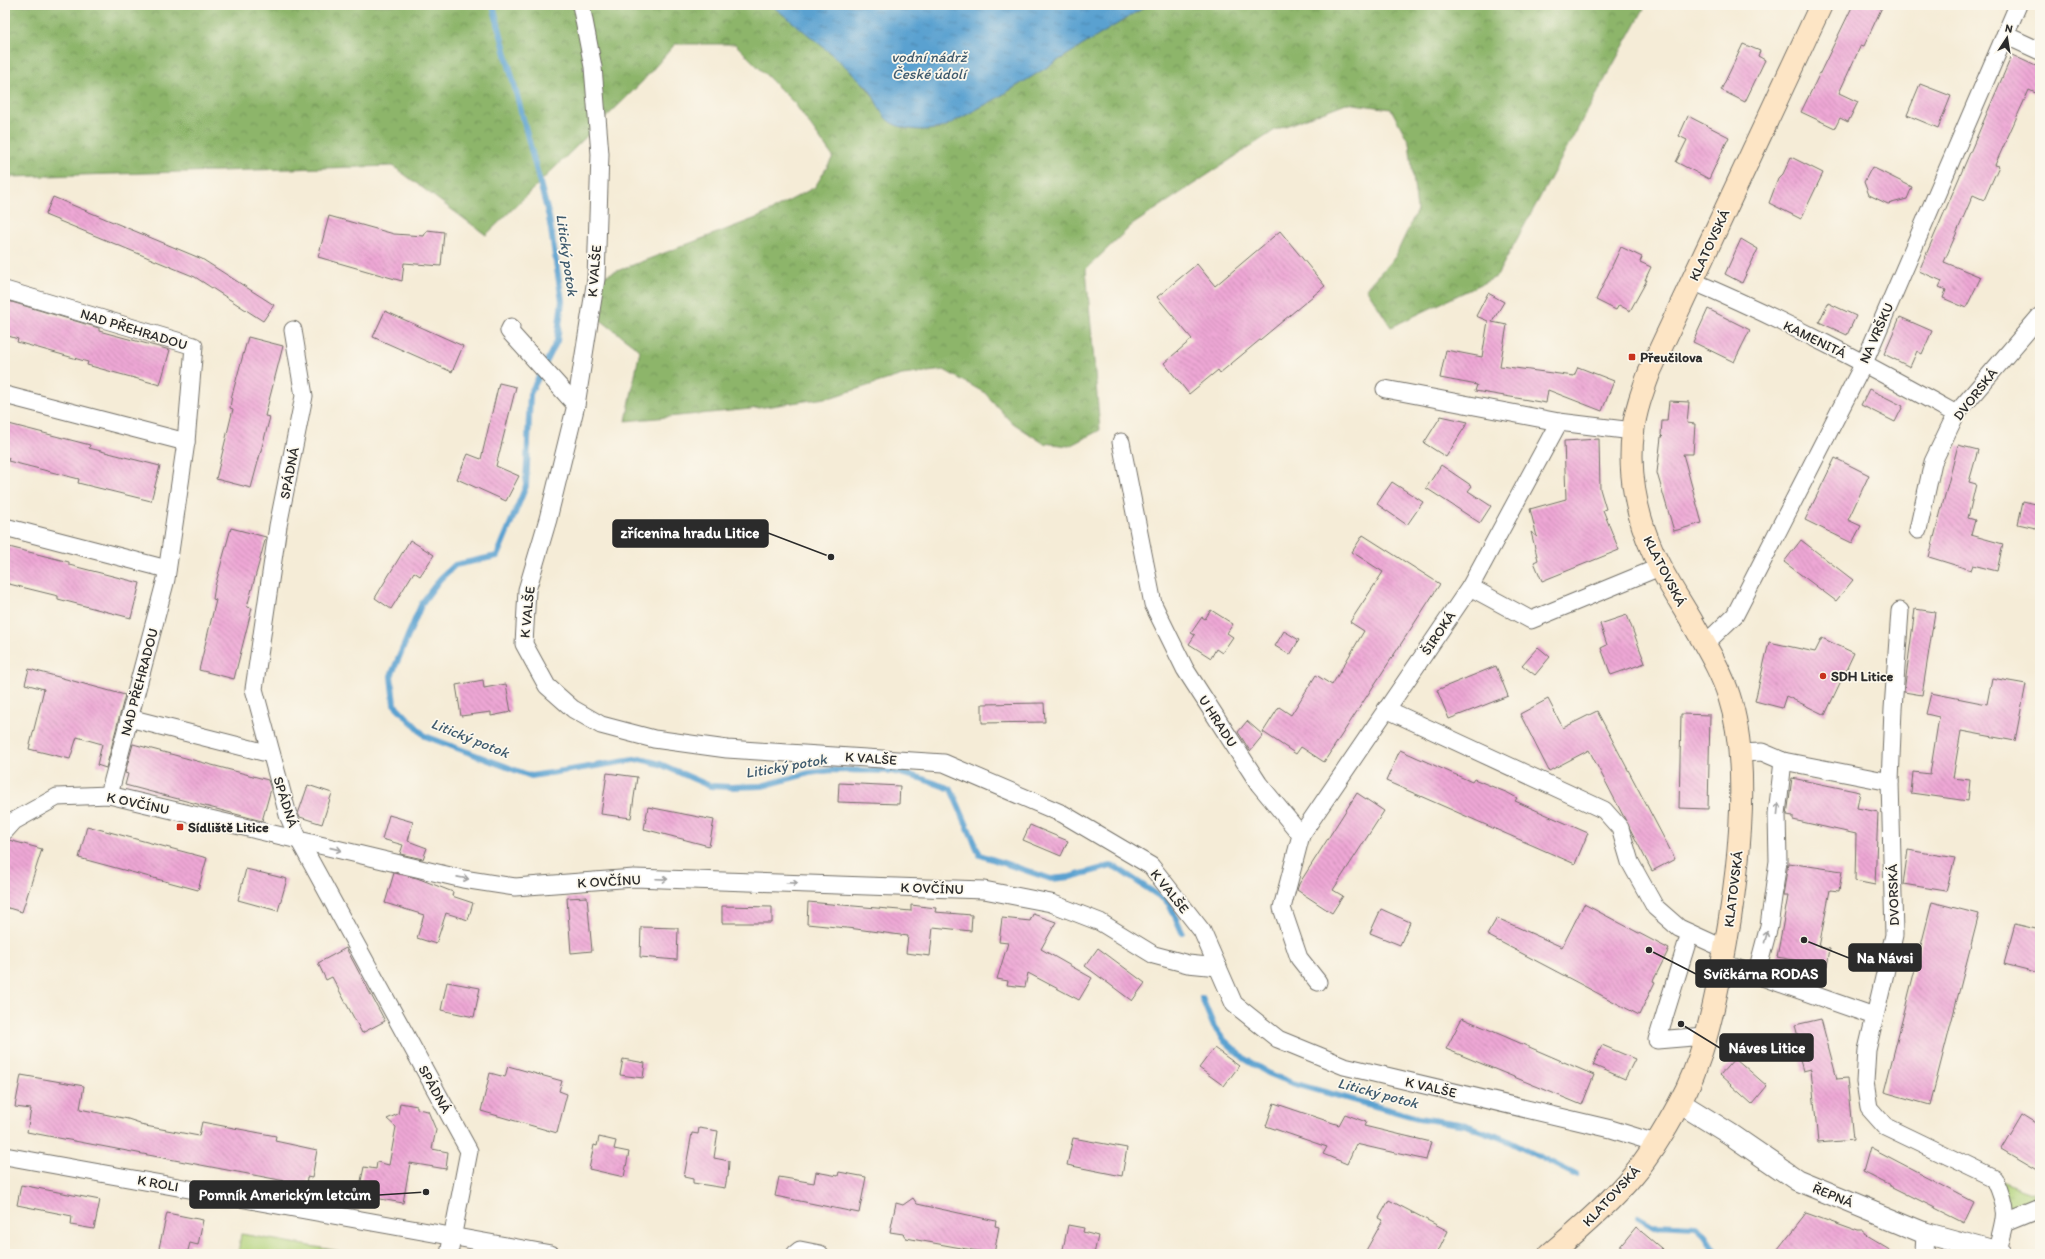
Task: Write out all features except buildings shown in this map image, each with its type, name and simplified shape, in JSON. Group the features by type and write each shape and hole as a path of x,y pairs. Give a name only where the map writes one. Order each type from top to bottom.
{"main road":[{"name":"KLATOVSKÁ","path":"1550,1254 1611,1199 1635,1173 1656,1143 1680,1103 1689,1084 1705,1036 1723,956 1734,887 1739,836 1739,753 1735,716 1720,671 1660,567 1643,529 1635,498 1632,466 1632,431 1640,398 1650,371 1821,5"}],"street":[{"name":"K VALŠE","path":"581,5 593,67 600,154 596,279 576,405 548,519 527,590 524,644 547,686 573,709 601,725 654,739 728,749 944,763 1063,814 1151,866 1202,931 1234,1004 1278,1039 1336,1063 1611,1129 1656,1143"},
{"name":"NA VRŠKU","path":"1704,644 1736,615 1864,363 2018,5"},
{"path":"2005,35 2040,51"},
{"name":"KAMENITÁ","path":"1692,281 1718,291 1864,363 1956,414"},
{"name":"NAD PŘEHRADOU","path":"5,290 194,346 186,442 167,569 109,795"},
{"name":"DVORSKÁ","path":"1918,530 1933,462 1956,414 2040,316"},
{"path":"511,327 509,331 576,405"},
{"name":"SPÁDNÁ","path":"293,330 304,396 278,526 254,689 288,815 298,840 469,1151 449,1254"},
{"path":"1385,389 1560,422 1632,431"},
{"path":"5,395 186,442"},
{"name":"ŠIROKÁ","path":"1301,835 1470,587 1560,422"},
{"name":"U HRADU","path":"1120,442 1153,604 1185,669 1259,784 1301,835"},
{"path":"5,527 167,569"},
{"path":"1470,587 1531,620 1660,567"},
{"name":"DVORSKÁ","path":"1900,611 1893,709 1890,782 1894,934 1867,1050 1865,1082 1869,1108 1885,1126 1995,1179 2005,1200 2006,1223 1999,1253"},
{"name":"KLATOVSKÁ","path":"1386,709 1604,810 1620,828 1630,862 1655,907 1679,928 1690,933 1723,956"},
{"path":"129,718 271,754"},
{"path":"1739,753 1762,752 1783,761 1890,782"},
{"path":"1756,975 1769,926 1778,861 1777,814 1783,761"},
{"name":"K OVČÍNU","path":"5,831 14,821 57,797 109,795 463,879 515,886 634,878 984,890 1051,903 1100,922 1154,955 1188,964 1218,967"},
{"path":"1301,835 1282,908 1299,958 1318,982"},
{"path":"1690,933 1657,1040 1705,1036"},
{"path":"1723,956 1756,975 1874,1016"},
{"name":"ŘEPNÁ","path":"1680,1103 1730,1134 1797,1180 1925,1232 1999,1253"},
{"name":"K ROLI","path":"5,1156 551,1254"},
{"path":"2006,1223 2040,1209"},
{"path":"1924,1254 1925,1232"},
{"path":"795,1254 800,1250 820,1254"}],"green space":[{"path":"5,5 771,5 848,67 862,82 882,112 936,130 994,100 1148,5 1646,5 1496,277 1391,327 1366,288 1395,257 1417,210 1409,142 1391,109 1346,103 1275,130 1132,225 1086,269 1100,430 1069,446 1043,443 1010,421 985,393 944,370 902,375 832,397 751,409 626,421 640,350 590,312 596,279 759,217 815,187 833,157 795,104 735,44 675,44 641,83 486,235 393,166 9,177 5,181"},
{"path":"1995,1179 2040,1195 2040,1209 2006,1223"},
{"path":"241,1234 339,1251 338,1254 238,1254"}],"water":[{"name":"vodní nádrž České údolí","path":"771,5 1148,5 994,100 944,127 931,130 916,130 896,125 886,119 867,87 856,76 808,34"}],"waterway":[{"name":"Litický potok","path":"493,5 549,217 562,301 557,341 530,394 526,486 497,556 455,565 440,579 422,603 391,676 394,704 425,736 531,776 640,759 660,764 710,786 762,786 809,773 832,770 891,771 920,778 951,789 980,855 1051,879 1070,877 1111,866 1117,868 1165,900 1170,905 1182,932"},
{"name":"Litický potok","path":"1202,998 1214,1027 1223,1039 1245,1059 1268,1073 1292,1083 1418,1118 1466,1125 1502,1138 1576,1175"},
{"name":"Litický potok","path":"1638,1217 1652,1225 1696,1227 1703,1233 1717,1254"}],"place":[{"name":"Přeučilova","path":"1632,357"},
{"name":"zřícenina hradu Litice","path":"831,557"},
{"name":"SDH Litice","path":"1823,676"},
{"name":"Sídliště Litice","path":"180,827"},
{"name":"Na Návsi","path":"1804,940"},
{"name":"Svíčkárna RODAS","path":"1649,950"},
{"name":"Náves Litice","path":"1681,1024"},
{"name":"Pomník Americkým letcům","path":"426,1192"}]}
